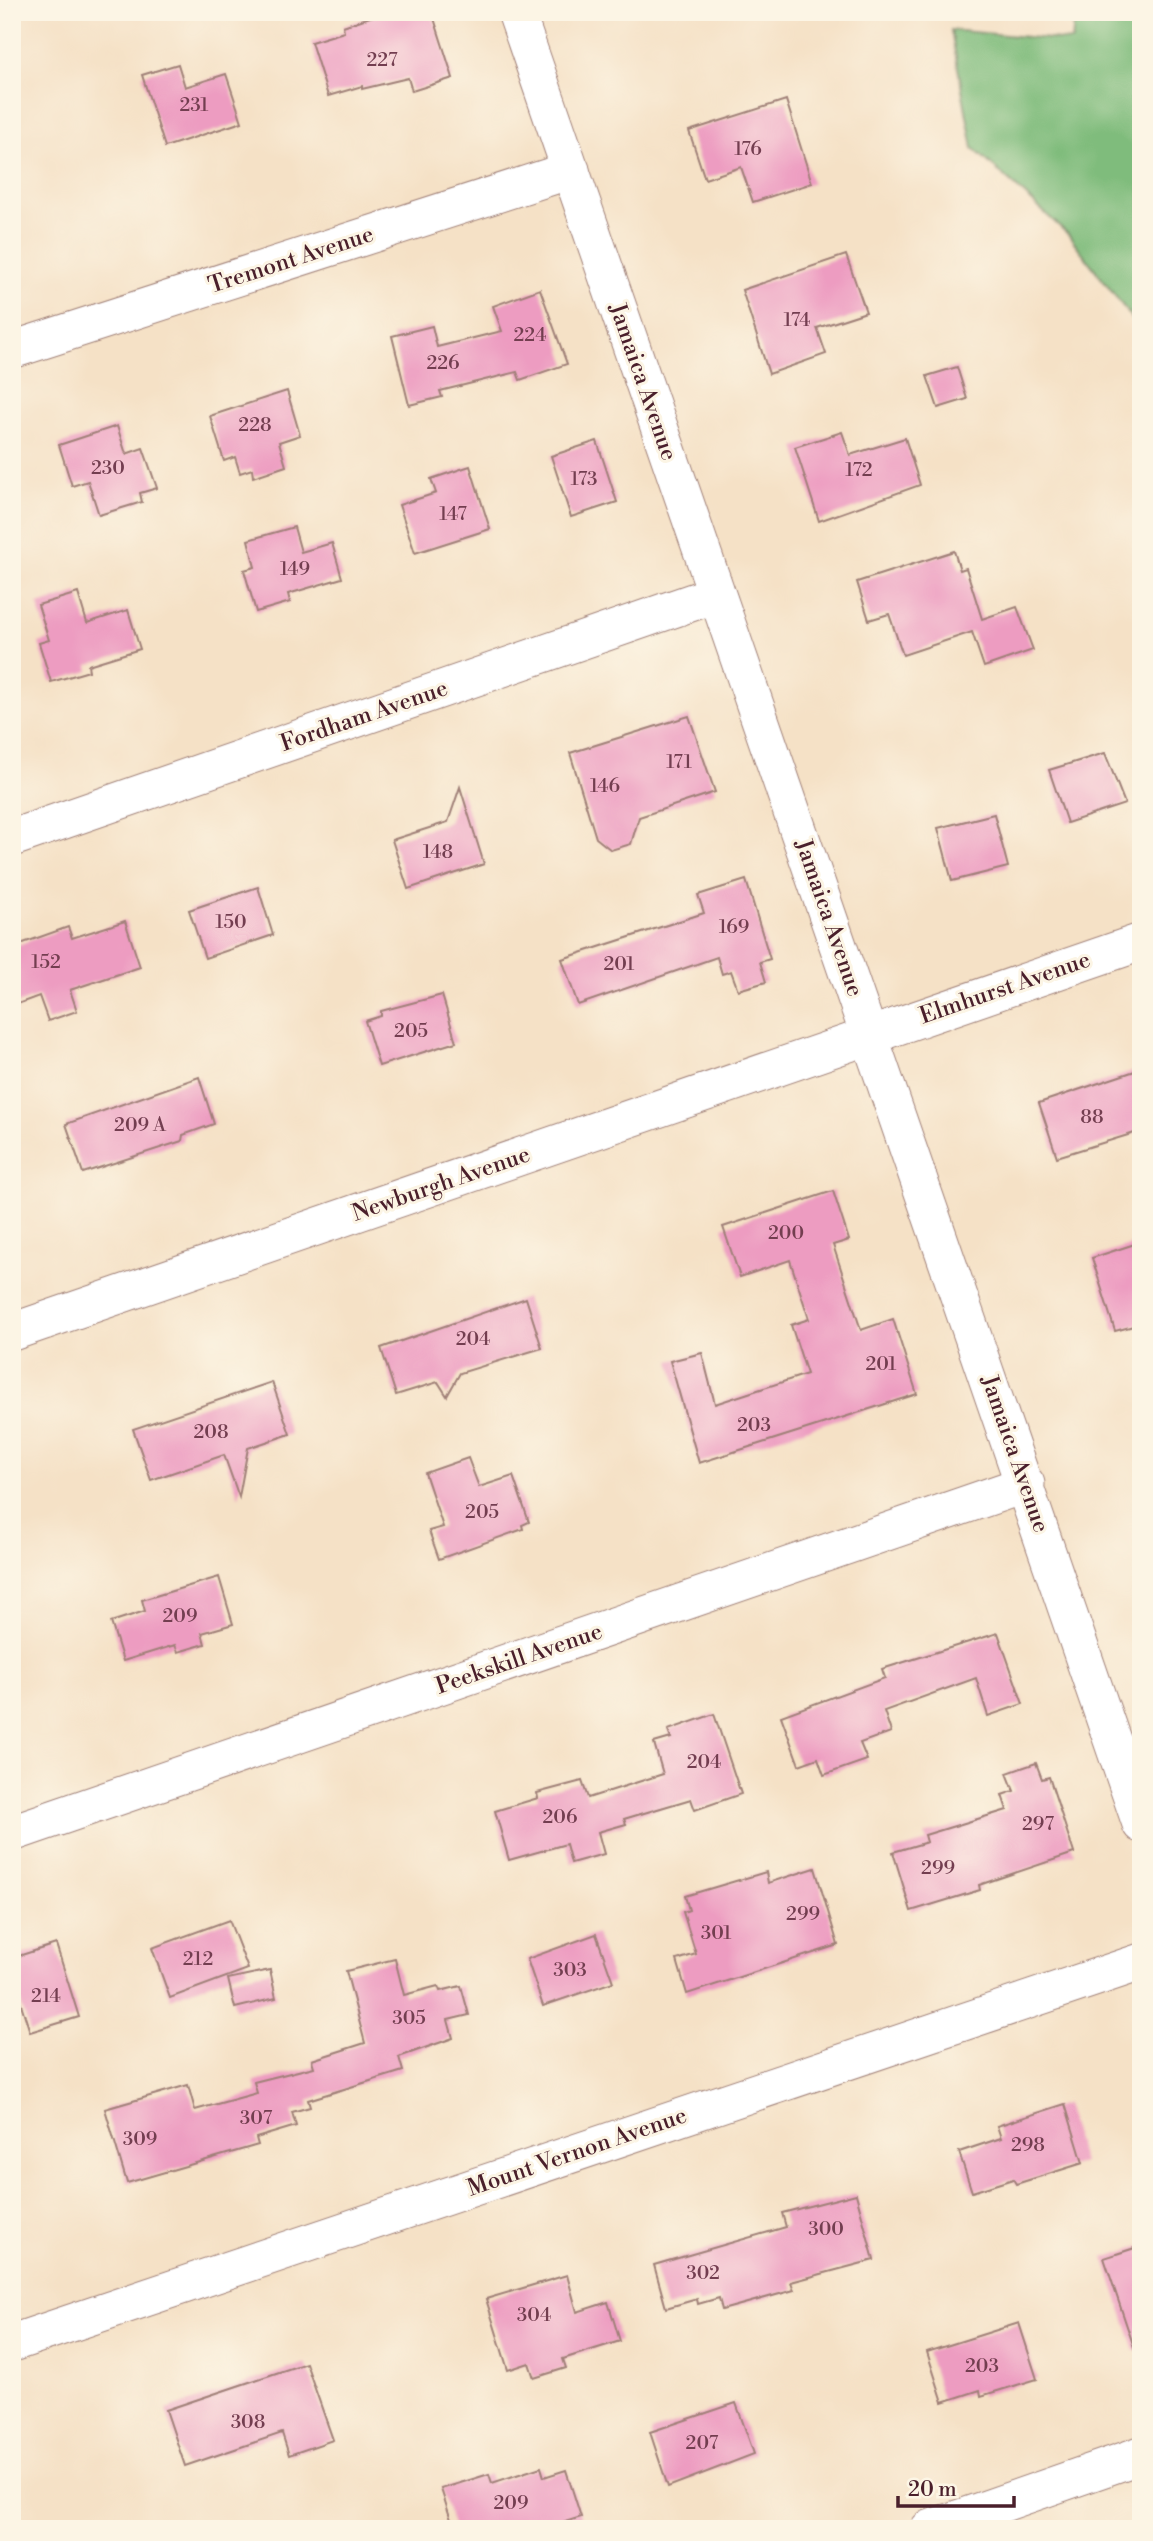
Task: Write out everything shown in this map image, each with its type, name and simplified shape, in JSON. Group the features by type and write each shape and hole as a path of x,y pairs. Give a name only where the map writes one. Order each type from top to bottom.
{"street":[{"name":"Jamaica Avenue","path":"516,12 1026,1484 1141,1824"},
{"name":"Tremont Avenue","path":"12,350 570,170"},
{"name":"Fordham Avenue","path":"12,838 716,594"},
{"name":"Elmhurst Avenue","path":"870,1035 1141,942"},
{"name":"Newburgh Avenue","path":"12,1332 870,1035"},
{"name":"Peekskill Avenue","path":"12,1833 1026,1484"},
{"name":"Mount Vernon Avenue","path":"12,2343 1141,1962"},
{"path":"929,2529 1141,2455"}],"green space":[{"path":"1075,12 1141,12 1141,330 1068,234 973,148 951,30 1072,41"}],"building":[{"path":"385,12 432,12 453,78 412,91 408,78 362,89 362,86 328,96 311,42 344,32 343,26"},
{"path":"178,64 185,87 226,74 242,122 165,147 142,75"},
{"path":"786,100 812,183 753,202 741,167 705,179 689,131"},
{"path":"846,255 866,312 817,328 826,354 769,374 742,290"},
{"path":"540,289 567,364 520,380 517,372 440,391 442,397 409,405 392,336 432,326 437,347 502,331 493,306"},
{"path":"957,367 967,399 938,408 927,376"},
{"path":"287,391 300,435 279,442 286,466 253,477 252,469 240,473 235,457 224,461 210,416"},
{"path":"117,426 126,454 143,448 157,488 140,493 142,502 99,515 88,481 72,486 59,445"},
{"path":"842,432 850,455 905,438 920,485 819,521 795,447"},
{"path":"597,441 617,502 571,517 551,456"},
{"path":"470,466 490,529 415,553 399,505 436,493 431,479"},
{"path":"294,527 301,552 332,543 342,578 288,594 290,602 256,612 244,570 255,567 248,540"},
{"path":"954,551 960,570 966,568 982,619 1017,607 1033,650 984,667 972,632 903,655 889,614 869,620 857,582"},
{"path":"78,593 87,623 128,610 140,649 88,665 89,671 51,682 39,643 49,640 38,605"},
{"path":"689,716 715,792 639,817 631,844 611,850 596,838 570,753"},
{"path":"1105,753 1125,804 1067,823 1049,770"},
{"path":"460,787 484,864 408,889 392,840 448,822"},
{"path":"994,814 1008,867 952,881 938,828"},
{"path":"746,880 770,959 760,962 766,982 738,990 731,971 722,974 717,957 578,1005 562,959 704,913 698,895"},
{"path":"258,887 273,935 205,958 189,910"},
{"path":"125,921 140,967 70,990 77,1011 48,1021 39,996 12,1006 12,947 68,927 72,938"},
{"path":"442,995 456,1042 379,1066 365,1021 381,1016 381,1011"},
{"path":"1141,1069 1141,1131 1057,1157 1039,1103"},
{"path":"199,1077 214,1124 183,1135 182,1141 83,1173 66,1124"},
{"path":"833,1191 849,1240 833,1245 861,1330 893,1319 917,1394 699,1463 670,1361 702,1353 715,1404 807,1374 791,1325 809,1319 790,1260 740,1277 723,1227"},
{"path":"1141,1242 1141,1324 1115,1331 1092,1258"},
{"path":"526,1298 542,1348 460,1373 447,1396 438,1382 396,1395 381,1348"},
{"path":"272,1382 290,1434 248,1448 239,1497 224,1455 151,1480 133,1429"},
{"path":"468,1458 479,1487 513,1476 529,1522 522,1525 523,1529 439,1559 429,1531 443,1527 425,1473"},
{"path":"219,1577 233,1624 202,1633 205,1644 178,1652 175,1645 123,1661 111,1622 145,1611 142,1600"},
{"path":"998,1633 1023,1704 988,1716 976,1678 884,1711 891,1732 860,1743 867,1760 824,1775 818,1758 799,1765 781,1716 885,1678 882,1669"},
{"path":"714,1714 741,1794 695,1810 691,1799 624,1819 626,1824 598,1832 604,1854 571,1863 566,1844 509,1860 495,1811 538,1798 537,1793 582,1781 588,1798 663,1774 654,1743 671,1738 668,1730"},
{"path":"1036,1763 1042,1779 1049,1777 1074,1853 979,1885 980,1890 911,1911 893,1852 927,1842 925,1835 1007,1810 1002,1795 1014,1791 1007,1773"},
{"path":"815,1868 838,1945 687,1994 677,1960 696,1954 683,1912 689,1910 685,1896 766,1872 768,1883"},
{"path":"229,1920 248,1969 170,1998 152,1948"},
{"path":"596,1934 613,1982 543,2006 527,1959"},
{"path":"56,1944 79,2017 30,2032 12,1976 12,1958"},
{"path":"395,1959 404,1995 438,1986 440,1991 461,1986 469,2015 448,2020 453,2038 399,2057 403,2071 308,2100 310,2107 292,2112 296,2126 256,2138 258,2145 127,2183 105,2109 188,2085 195,2110 257,2093 254,2082 314,2067 312,2060 365,2043 346,1971"},
{"path":"270,1970 276,1998 235,2008 228,1979"},
{"path":"1065,2104 1083,2163 1016,2184 1013,2179 972,2192 959,2152 1001,2138 997,2126"},
{"path":"856,2194 874,2260 791,2282 794,2290 722,2310 719,2298 698,2304 697,2299 666,2308 654,2265 786,2227 782,2213"},
{"path":"1141,2246 1141,2349 1135,2350 1104,2258"},
{"path":"567,2275 577,2312 608,2302 620,2341 563,2359 566,2368 534,2378 529,2363 508,2370 486,2299"},
{"path":"1019,2323 1037,2379 981,2396 980,2390 943,2402 927,2352"},
{"path":"306,2363 333,2440 289,2455 282,2433 185,2466 166,2410"},
{"path":"736,2403 754,2454 668,2487 650,2432"},
{"path":"541,2467 544,2477 566,2470 581,2517 543,2529 454,2529 441,2489 489,2474 492,2483"}]}
